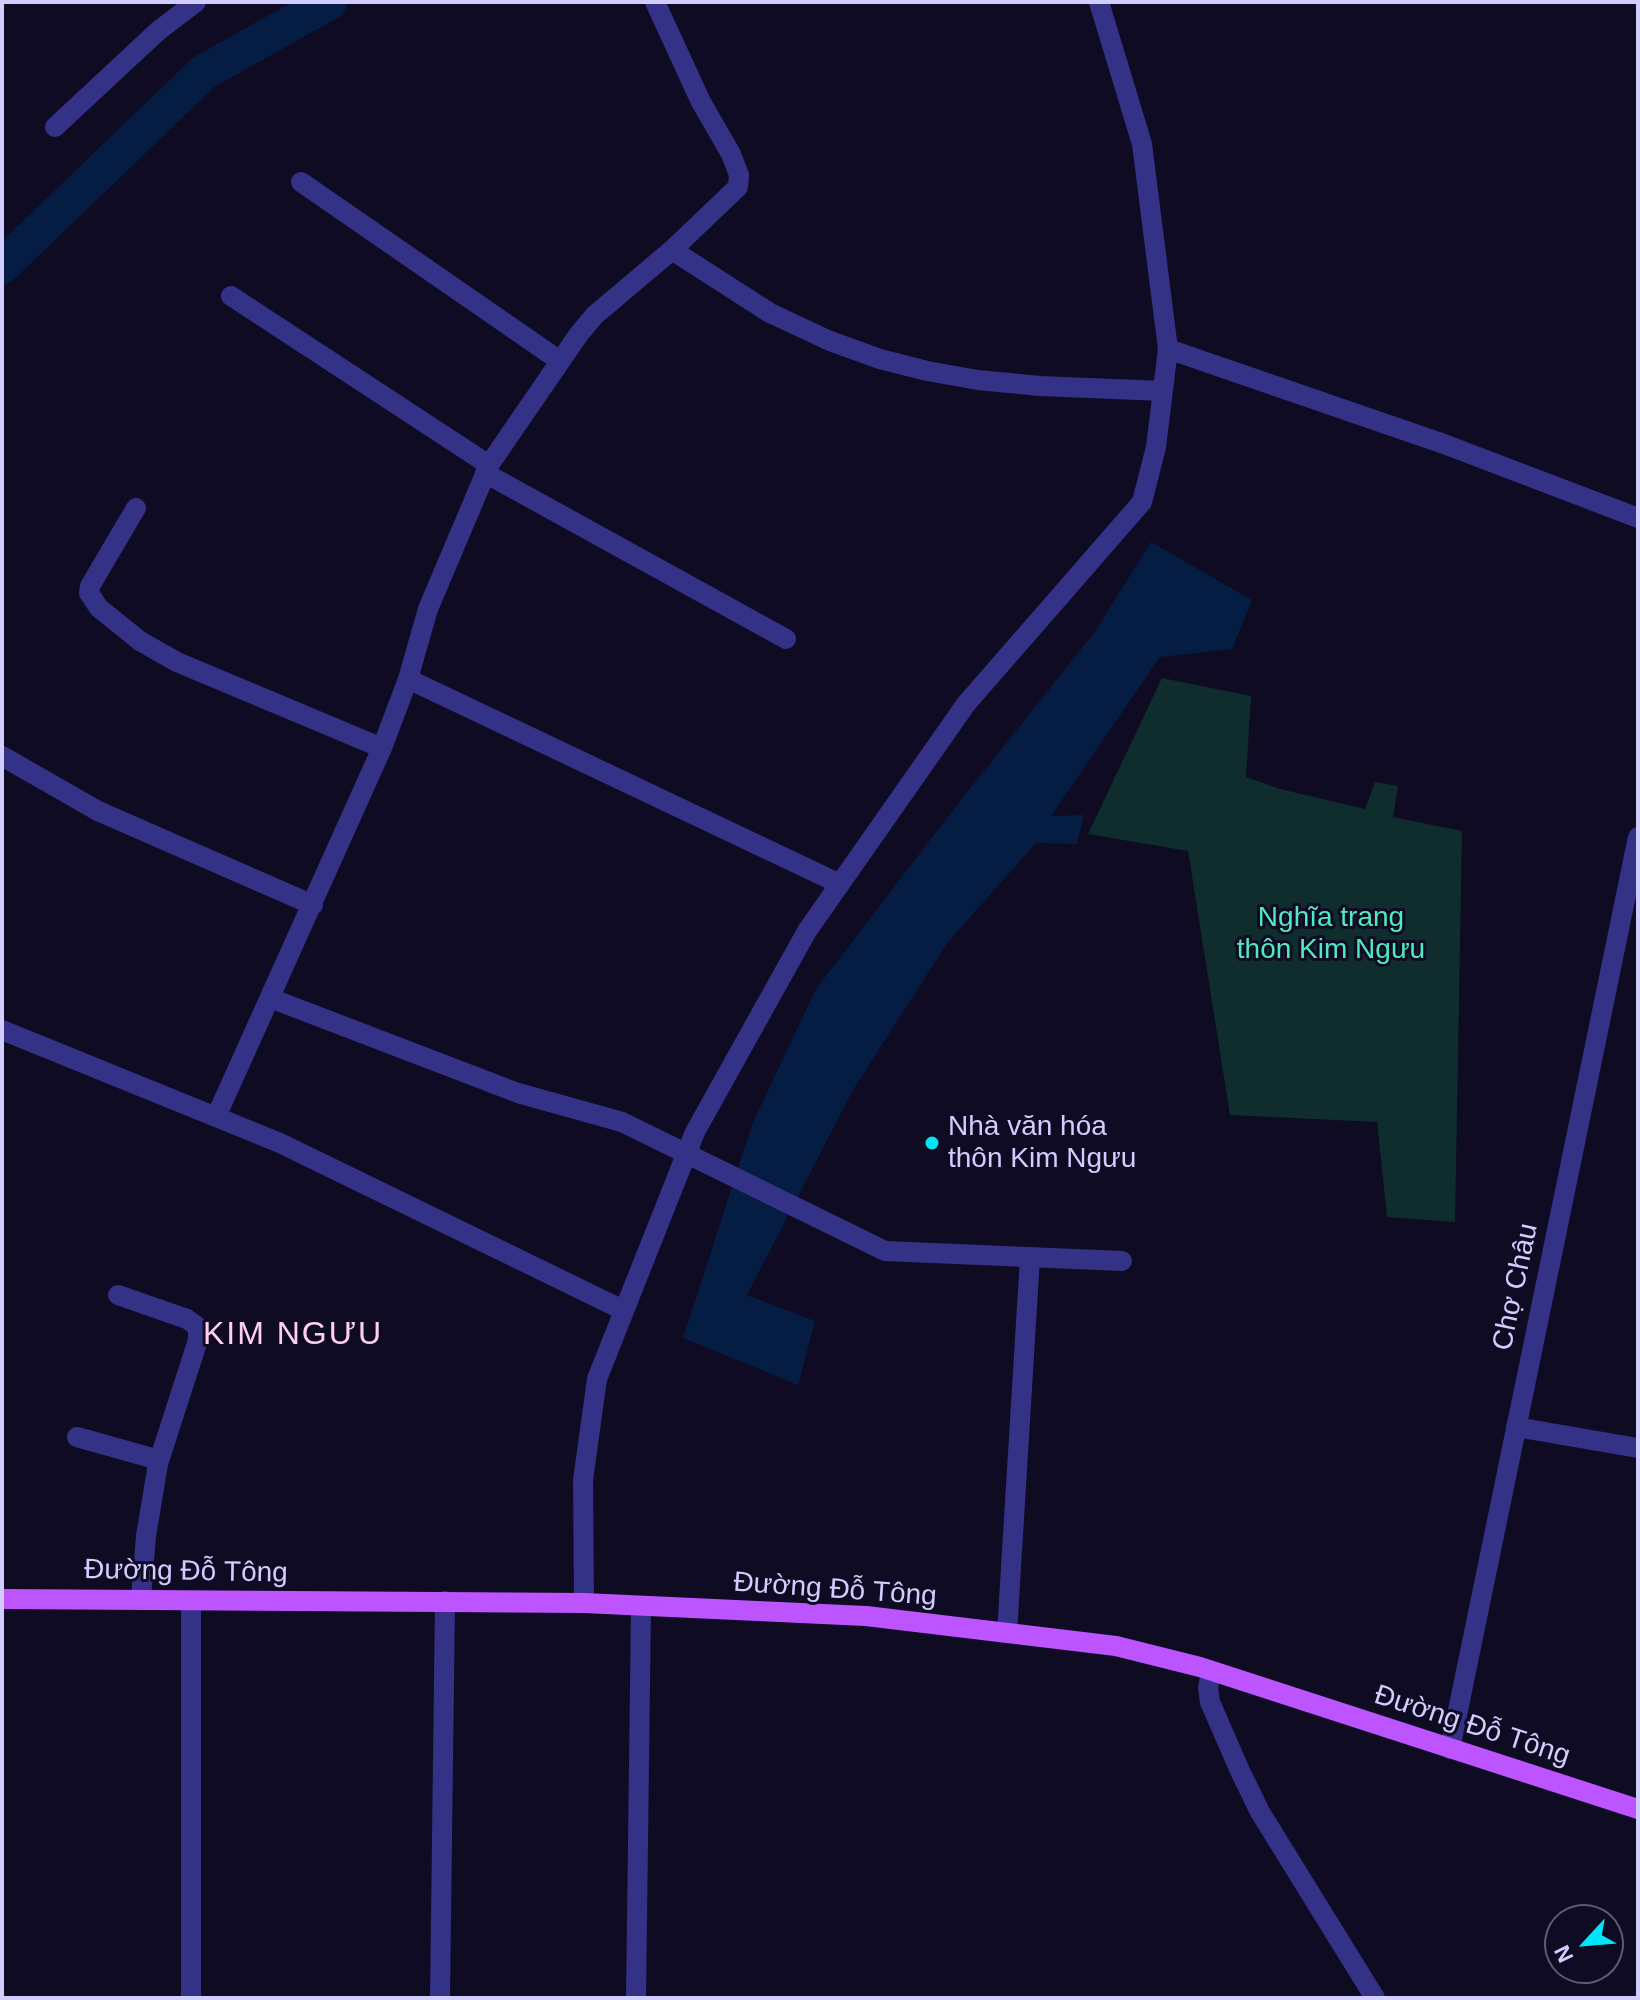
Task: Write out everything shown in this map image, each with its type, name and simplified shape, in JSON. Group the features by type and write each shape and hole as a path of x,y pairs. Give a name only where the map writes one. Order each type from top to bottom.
{"main road":[{"name":"Đường Đỗ Tông","path":"2,1599 584,1603 866,1616 1116,1646 1211,1671 1638,1809"}],"street":[{"path":"55,127 158,31 196,2"},
{"path":"216,1117 382,748 408,679 428,609 487,469 595,315 735,192 739,175 731,154 701,102 655,2"},
{"path":"584,1603 585,1466 597,1379 686,1154 807,931 966,704 1142,502 1156,447 1168,349 1142,144 1099,2"},
{"path":"301,182 560,361"},
{"path":"672,250 770,313 830,341 880,359 938,374 978,380 1163,391"},
{"path":"231,296 487,469 786,639"},
{"path":"1168,349 1444,444 1638,518"},
{"path":"136,508 90,586 89,593 99,608 140,641 177,662 382,748"},
{"path":"408,679 840,884"},
{"path":"2,756 98,811 313,905"},
{"name":"Chợ Châu","path":"1450,1749 1638,837"},
{"path":"270,998 518,1093 622,1122 885,1251 1122,1261"},
{"path":"2,1030 280,1143 623,1310"},
{"path":"1007,1633 1030,1257"},
{"path":"118,1295 187,1319 198,1327 198,1340 159,1460 146,1536 141,1598"},
{"path":"1516,1427 1638,1448"},
{"path":"77,1437 159,1460"},
{"path":"440,1998 445,1601"},
{"path":"191,1602 191,1998"},
{"path":"636,1998 641,1606"},
{"path":"1211,1671 1208,1688 1215,1717 1260,1812 1375,1998"}],"green space":[{"name":"Nghĩa trang thôn Kim Ngưu","path":"1162,678 1251,696 1246,777 1280,789 1365,809 1375,782 1398,786 1393,817 1462,831 1455,1222 1387,1217 1377,1122 1230,1115 1188,851 1088,834"}],"water":[{"path":"1151,542 1252,600 1232,649 1160,657 1051,816 1084,815 1077,844 1036,843 948,942 853,1090 747,1295 815,1321 798,1385 683,1338 753,1122 816,989 1094,633"}],"waterway":[{"path":"2,266 204,72 329,2"}],"place":[{"name":"Nhà văn hóa thôn Kim Ngưu","path":"932,1143"}],"district":[{"name":"KIM NGƯU","path":"293,1335"}]}
